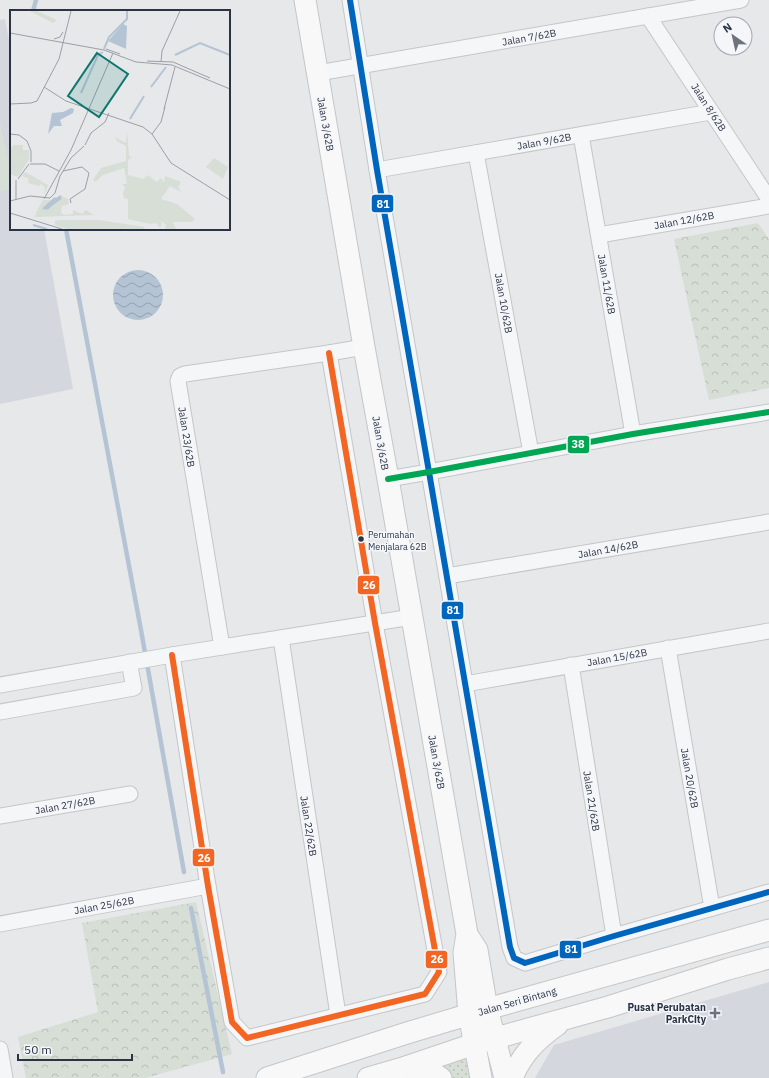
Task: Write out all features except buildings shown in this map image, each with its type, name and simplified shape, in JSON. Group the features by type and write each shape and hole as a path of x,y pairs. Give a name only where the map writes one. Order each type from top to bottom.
{"street":[{"name":"Jalan 3/62B","path":"305,0 467,934 477,950 478,1012"},
{"path":"350,0 377,170 430,472 508,940 514,958 525,963 769,892"},
{"name":"Jalan 7/62B","path":"318,73 741,0"},
{"name":"Jalan 8/62B","path":"648,16 769,199"},
{"name":"Jalan 9/62B","path":"377,170 712,112"},
{"name":"Jalan 11/62B","path":"582,135 633,434"},
{"name":"Jalan 10/62B","path":"476,153 531,453"},
{"name":"Jalan 12/62B","path":"599,235 769,206"},
{"path":"172,655 208,886 232,1022 247,1038 425,994 439,972 374,623 329,353 364,347"},
{"name":"Jalan 23/62B","path":"222,647 178,381 180,376 185,374 329,353"},
{"path":"388,479 633,434 769,412"},
{"name":"Jalan 14/62B","path":"447,576 769,522"},
{"path":"0,685 129,662 412,617"},
{"name":"Jalan 15/62B","path":"465,684 769,631"},
{"name":"Jalan 22/62B","path":"281,638 338,1015"},
{"name":"Jalan 20/62B","path":"668,648 712,908"},
{"path":"0,712 134,688 129,662"},
{"name":"Jalan 21/62B","path":"571,665 614,936"},
{"name":"Jalan 27/62B","path":"0,816 130,794"},
{"name":"Jalan 25/62B","path":"0,924 208,886"},
{"name":"Jalan Seri Bintang","path":"267,1078 478,1012 769,930"},
{"path":"368,1078 474,1044 608,1007 728,969 769,958"},
{"path":"478,1012 496,1038 505,1078"},
{"path":"478,1012 474,1044 481,1078"},
{"path":"512,1078 517,1066 528,1050 548,1032 567,1018"},
{"path":"0,1049 5,1078"},
{"path":"406,1067 430,1071 441,1078"}],"shaded area":[{"path":"5,19 10,45 10,230 44,230 73,389 0,404 0,20"},
{"name":"Pusat Perubatan ParkCity","path":"769,982 769,1078 535,1078 554,1045"}],"green space":[{"path":"0,123 10,168 10,189 0,191"},
{"path":"758,223 769,239 769,388 709,400 674,239"},
{"path":"196,902 232,1054 145,1078 26,1078 18,1037 98,1012 82,923"},
{"path":"466,1059 470,1078 452,1078 435,1068"}],"water":[{"path":"133,270 143,270 156,277 163,290 163,300 156,313 143,320 133,320 124,316 117,309 113,300 113,290 117,281 124,274"}],"waterway":[{"path":"33,10 36,0"},
{"path":"66,230 141,630 184,872"},
{"path":"191,908 223,1072"}],"transit line":[{"name":"81","path":"350,0 377,170 510,947 514,958 525,963 769,892"},
{"name":"26","path":"172,655 208,886 232,1022 247,1038 425,994 439,972 375,623 329,353"},
{"name":"38","path":"388,479 633,434 769,412"}],"place":[{"name":"Perumahan Menjalara 62B","path":"361,539"},
{"name":"Pusat Perubatan ParkCity","path":"715,1013"}]}
